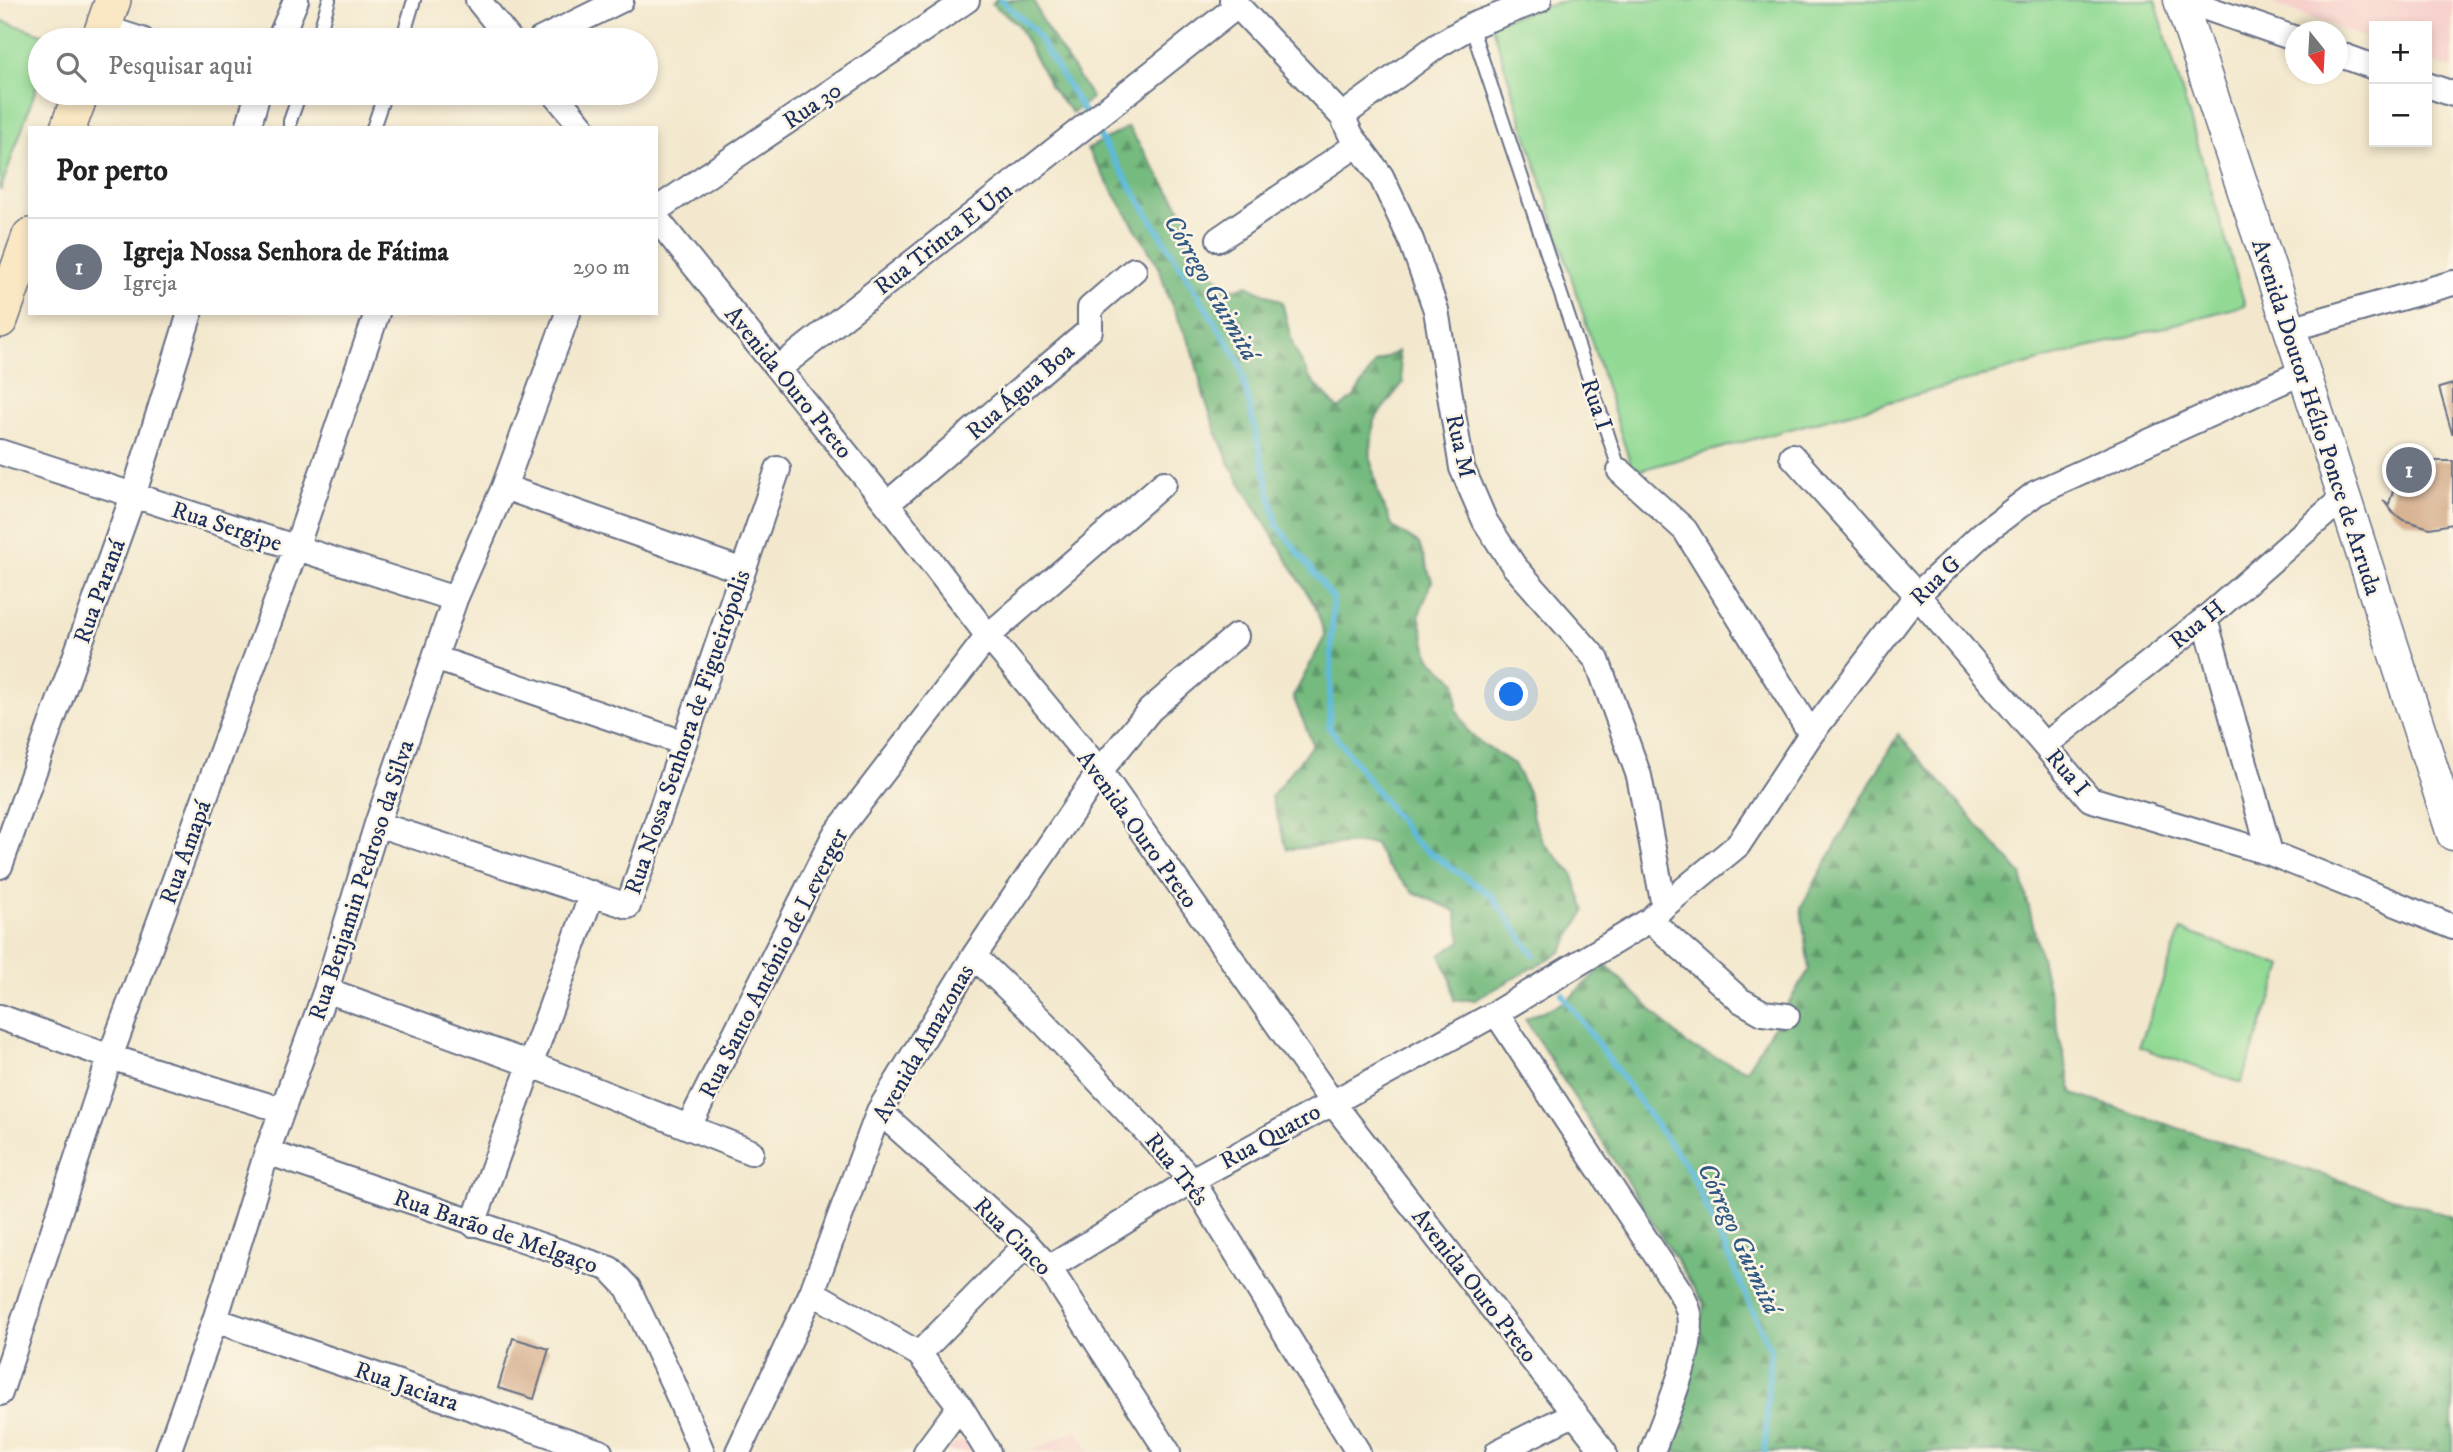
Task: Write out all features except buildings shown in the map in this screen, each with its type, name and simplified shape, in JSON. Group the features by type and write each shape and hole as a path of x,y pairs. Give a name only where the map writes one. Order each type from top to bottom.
{"main road":[{"path":"69,126 77,105"},
{"path":"0,320 28,242"}],"street":[{"path":"284,28 296,0"},
{"path":"478,0 500,28"},
{"path":"564,28 621,0"},
{"name":"Rua 30","path":"658,209 967,0"},
{"path":"1342,116 1437,46 1471,26 1539,0"},
{"path":"2181,0 2285,36"},
{"name":"Avenida Doutor Hélio Ponce de Arruda","path":"2181,0 2344,498 2443,774 2453,834"},
{"name":"Rua Trinta E Um","path":"779,368 1108,108 1235,3"},
{"name":"Rua M","path":"1235,3 1342,116 1381,176 1411,240 1436,310 1462,468 1485,521 1514,566 1597,660 1639,776 1657,913"},
{"path":"104,16 123,28"},
{"path":"2348,58 2369,65"},
{"path":"2432,87 2453,94"},
{"path":"249,126 255,105"},
{"path":"564,105 581,126"},
{"path":"1219,239 1358,144"},
{"name":"Avenida Ouro Preto","path":"658,220 887,504 988,636 1100,771 1332,1102 1604,1452"},
{"name":"Rua Água Boa","path":"887,504 1090,330 1090,308 1134,270"},
{"path":"2290,329 2453,283"},
{"name":"Rua Paraná","path":"0,866 132,496 189,315"},
{"name":"Rua Amapá","path":"0,1393 110,1058 296,548 376,315"},
{"name":"Rua Benjamin Pedroso da Silva","path":"168,1452 215,1320 267,1152 326,990 377,824 455,599 505,487 567,315"},
{"name":"Rua G","path":"1657,913 1738,845 1811,734 1917,595 1982,534 2036,493 2303,372"},
{"name":"Rua Sergipe","path":"0,452 455,599"},
{"name":"Rua I","path":"1792,456 1917,595 2090,799 2270,853 2453,927"},
{"name":"Rua Nossa Senhora de Figueirópolis","path":"377,824 628,906 778,469"},
{"name":"Rua I","path":"1620,471 1685,530 1811,734"},
{"name":"Rua Santo Antônio de Leverger","path":"689,1126 834,836 988,636 1164,483"},
{"path":"505,487 743,571"},
{"name":"Rua H","path":"2045,746 2205,619 2344,498"},
{"path":"2205,619 2270,853"},
{"name":"Avenida Amazonas","path":"738,1452 812,1292 879,1111 974,956 1100,771 1150,710 1236,636"},
{"path":"435,658 684,743"},
{"path":"473,1224 592,893"},
{"path":"1657,913 1740,1000 1763,1013 1787,1016"},
{"name":"Rua Quatro","path":"1049,1268 1192,1180 1496,1013 1657,913"},
{"name":"Rua Três","path":"974,956 1044,1023 1192,1180 1358,1452"},
{"name":"Rua Santo Antônio de Leverger","path":"326,990 530,1064 751,1152"},
{"path":"1496,1013 1681,1293 1689,1312 1686,1353 1652,1452"},
{"path":"0,1017 110,1058 282,1110"},
{"name":"Rua Cinco","path":"879,1111 1027,1244 1049,1268 1168,1452"},
{"name":"Rua Barão de Melgaço","path":"267,1152 597,1264 619,1276 628,1287 645,1323 702,1452"},
{"path":"919,1354 1027,1244"},
{"path":"812,1292 919,1354 960,1406 988,1452"},
{"name":"Rua Jaciara","path":"215,1320 600,1452"},
{"path":"926,1452 960,1406"},
{"path":"1498,1452 1575,1413"}],"lane":[{"path":"321,28 329,0"},
{"path":"406,28 414,0"},
{"name":"Rua I","path":"1471,26 1620,471"},
{"path":"290,126 296,105"},
{"path":"374,126 381,105"}],"shaded area":[{"path":"2261,0 2453,0 2453,69 2432,62 2432,21 2369,21 2369,39 2348,32 2348,21 2319,21"},
{"path":"1076,1429 1092,1452 1030,1452"},
{"path":"970,1437 981,1452 947,1452 953,1445"}],"green space":[{"path":"996,0 1034,0 1042,21 1092,98 1072,113 1052,89 1017,24 992,4"},
{"path":"1568,0 2155,0 2245,305 1633,472 1491,23"},
{"path":"0,20 28,29 28,105 30,105 0,191"},
{"path":"1128,127 1189,222 1194,246 1211,272 1232,289 1247,285 1282,302 1293,346 1309,377 1338,409 1354,397 1375,363 1398,351 1403,383 1374,420 1370,457 1379,496 1393,527 1419,544 1432,581 1419,615 1429,657 1456,682 1457,710 1468,731 1482,744 1514,764 1528,792 1533,819 1543,842 1572,873 1585,911 1561,952 1475,1000 1454,1000 1451,980 1440,955 1461,941 1456,911 1413,892 1386,865 1375,844 1353,843 1287,849 1271,797 1313,744 1293,697 1325,636 1315,606 1231,467 1203,393 1193,351 1168,297 1159,267 1087,149"},
{"path":"1898,734 2021,874 2073,1094 2453,1217 2453,1452 1674,1452 1704,1304 1525,1019 1567,1001 1605,964 1688,1046 1746,1070 1809,970 1801,907"},
{"path":"2181,930 2283,966 2241,1083 2139,1047"}],"waterway":[{"name":"Córrego Guimitá","path":"1001,0 1033,29 1088,118"},
{"name":"Córrego Guimitá","path":"1094,127 1239,361 1277,525 1333,598 1329,727 1415,842 1492,896 1534,955"},
{"name":"Córrego Guimitá","path":"1562,994 1691,1173 1770,1349 1765,1452"}],"place":[{"name":"Igreja Nossa Senhora de Fátima","path":"2409,470"}]}
